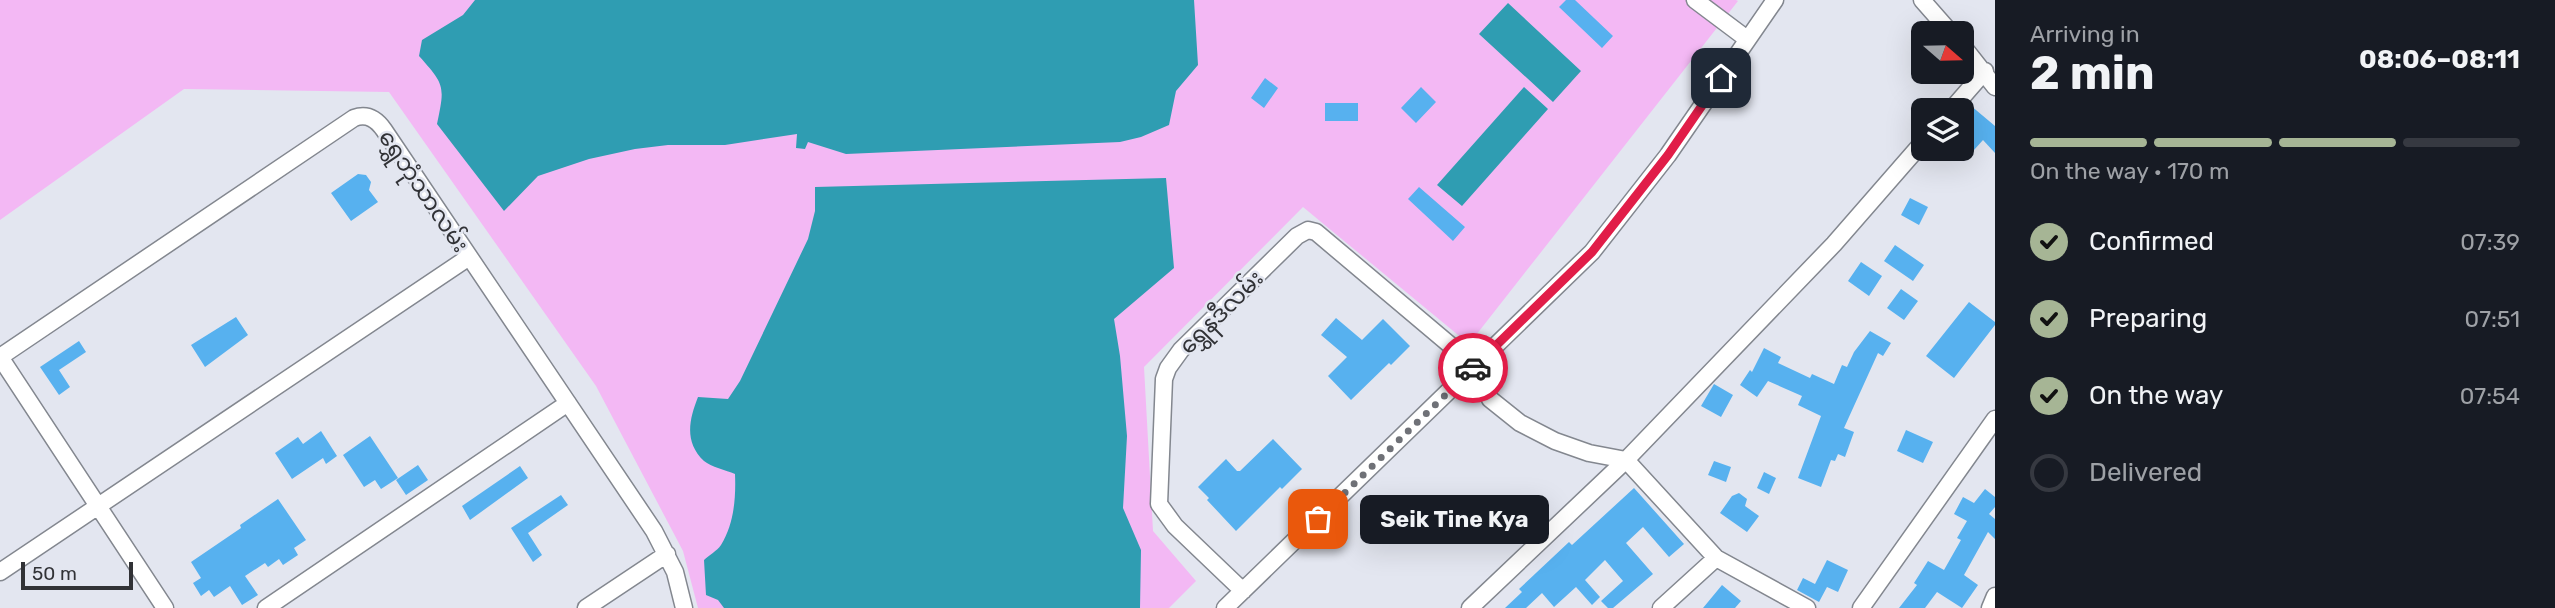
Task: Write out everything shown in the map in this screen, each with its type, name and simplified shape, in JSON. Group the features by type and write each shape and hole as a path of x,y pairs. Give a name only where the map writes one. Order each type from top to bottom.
{"street":[{"path":"1695,0 1747,39"},
{"path":"1225,608 1592,252 1668,155 1775,0"},
{"path":"1922,0 1940,21"},
{"path":"1974,59 1995,87"},
{"path":"1961,98 1984,71"},
{"name":"ရွှေဘုံသာလမ်း","path":"0,357 360,116 367,116 378,122 667,554 675,572 684,608"},
{"path":"1470,608 1626,460 1834,244 1911,156"},
{"name":"ရွှေနဒီလမ်း","path":"1243,591 1175,526 1158,504 1164,379 1168,368 1181,350 1297,236 1308,230 1316,232 1475,366"},
{"path":"0,572 469,257"},
{"path":"0,357 165,608"},
{"path":"1475,366 1490,399 1520,423 1555,441 1589,453 1626,460 1716,558 1807,608"},
{"path":"266,608 568,403"},
{"path":"1861,608 1990,437 1995,419"},
{"path":"586,608 667,554"},
{"path":"1661,608 1716,558"},
{"path":"1990,608 1995,596"}],"shaded area":[{"path":"0,0 1738,1 1469,344 1303,207 1144,367 1153,531 1196,581 1169,608 698,608 683,551 596,386 389,92 184,89 0,220"}],"water":[{"path":"475,0 1194,0 1198,65 1176,91 1169,125 1141,137 1120,142 846,154 808,142 805,149 796,148 797,134 725,145 668,145 589,159 538,176 504,211 437,124 441,87 419,56 422,40 463,15"},
{"path":"1508,3 1581,71 1553,102 1479,34"},
{"path":"1524,87 1548,109 1462,206 1437,185"},
{"path":"1166,178 1174,268 1114,319 1127,436 1123,508 1141,550 1140,608 724,608 718,600 706,595 704,560 719,547 729,528 735,474 707,463 698,454 691,438 692,414 698,397 728,399 740,381 808,239 815,211 815,187"}],"building":[{"path":"1566,0 1575,0 1613,36 1602,48 1559,7"},
{"path":"1265,78 1278,88 1264,108 1251,98"},
{"path":"1421,87 1436,102 1416,123 1401,108"},
{"path":"1325,103 1358,103 1358,121 1325,121"},
{"path":"1974,108 1995,126 1995,153 1983,140 1974,150"},
{"path":"358,174 366,175 371,182 369,190 378,202 351,221 331,193"},
{"path":"1419,187 1465,227 1453,241 1408,199"},
{"path":"1910,198 1928,207 1919,225 1901,215"},
{"path":"1895,245 1924,265 1913,281 1884,261"},
{"path":"1861,262 1882,276 1869,296 1848,281"},
{"path":"1901,289 1918,301 1904,320 1887,308"},
{"path":"1969,302 1995,322 1995,325 1954,378 1926,356"},
{"path":"236,317 248,335 205,367 191,345"},
{"path":"1336,318 1362,340 1383,319 1410,346 1351,400 1328,376 1347,357 1321,335"},
{"path":"1870,331 1891,343 1883,356 1878,353 1844,428 1854,432 1845,457 1838,454 1835,461 1831,460 1821,487 1798,478 1821,416 1798,405 1802,396 1768,381 1757,397 1740,385 1750,370 1752,372 1764,348 1781,357 1778,363 1810,378 1812,374 1834,384 1842,365 1847,367 1854,352"},
{"path":"79,341 86,352 59,370 70,387 59,395 40,367"},
{"path":"1714,384 1733,395 1721,417 1701,406"},
{"path":"1906,430 1933,442 1923,463 1897,451"},
{"path":"321,431 337,456 326,464 323,458 292,479 275,453 298,437 303,444"},
{"path":"370,436 398,478 381,489 375,480 364,487 343,455"},
{"path":"1273,439 1302,469 1236,531 1198,487 1226,459 1240,471"},
{"path":"1714,461 1731,467 1726,482 1708,475"},
{"path":"418,465 428,480 406,495 396,480"},
{"path":"520,466 528,478 470,520 462,506"},
{"path":"1764,472 1776,478 1769,494 1757,488"},
{"path":"1634,488 1684,544 1669,557 1643,527 1626,543 1653,574 1613,608 1608,608 1601,601 1623,581 1605,560 1585,580 1600,597 1592,605 1576,587 1554,607 1542,593 1526,608 1505,608 1522,592 1519,589 1569,542 1572,545"},
{"path":"1985,489 1995,497 1995,507 1989,514 1995,519 1995,539 1988,532 1964,575 1978,585 1962,608 1937,592 1925,608 1899,608 1917,585 1914,583 1928,561 1944,570 1961,540 1957,538 1967,521 1954,514 1963,497 1974,503"},
{"path":"1739,493 1747,499 1745,506 1759,516 1747,532 1720,513 1732,496"},
{"path":"561,495 568,505 528,533 542,555 533,562 511,528"},
{"path":"278,499 306,540 294,548 298,555 283,565 279,559 268,567 265,563 245,576 258,595 242,605 230,586 214,597 209,590 201,596 193,583 201,578 191,562"},
{"path":"1827,560 1848,570 1838,592 1827,587 1819,602 1797,590 1803,578 1815,584"},
{"path":"1722,585 1741,601 1735,608 1703,608"}],"way so far":[{"path":"1318,519 1473,368"}],"place":[{"name":"Seik Tine Kya","path":"1318,519"}],"route":[{"path":"1473,368 1592,252 1668,155 1721,78"}]}
